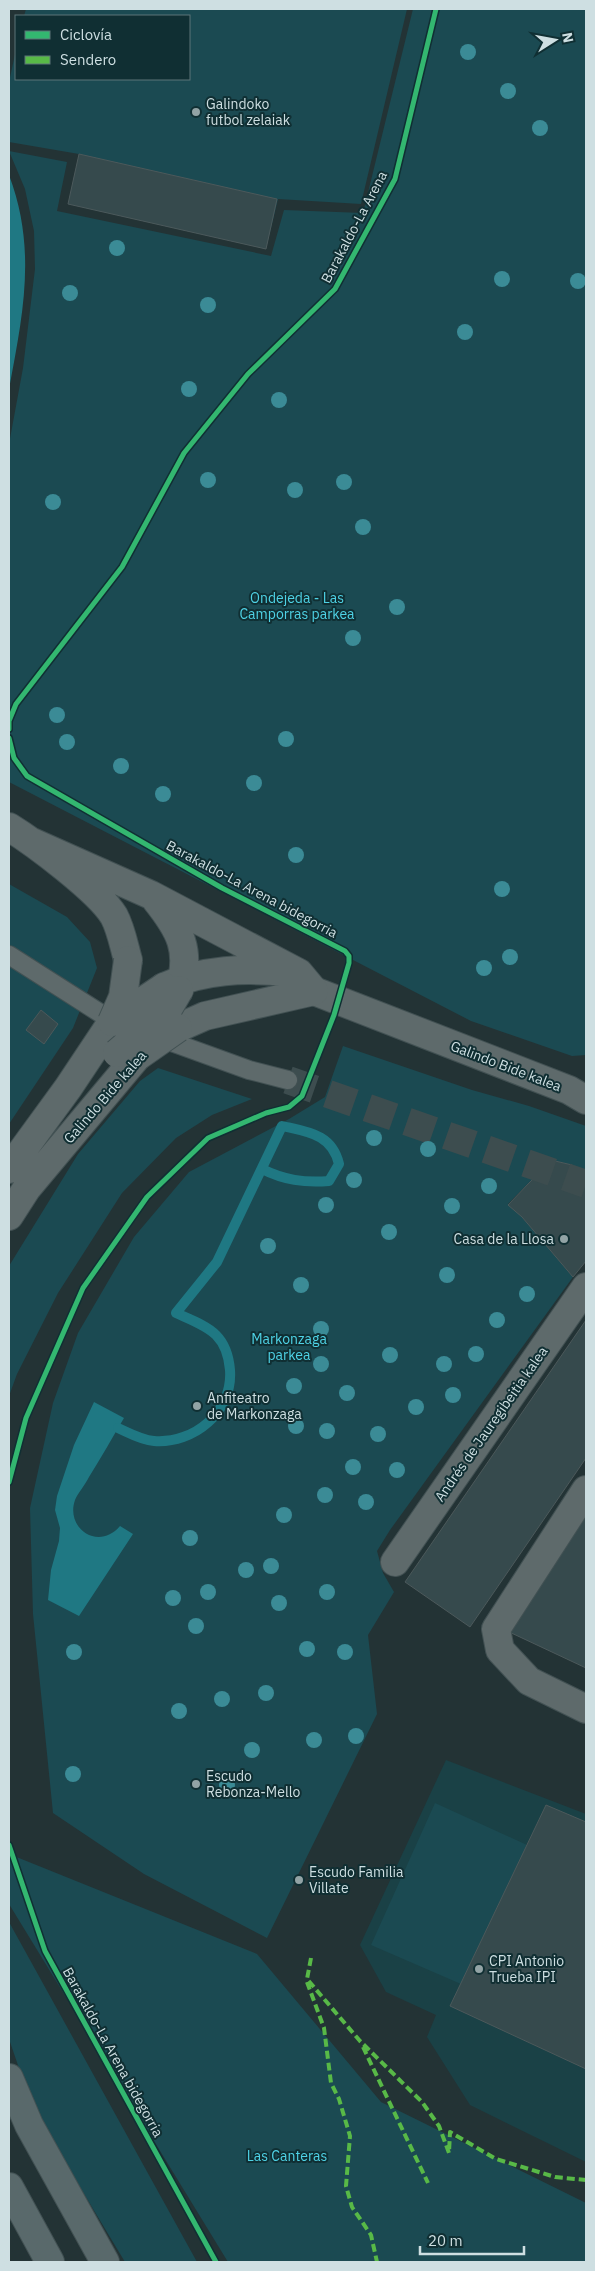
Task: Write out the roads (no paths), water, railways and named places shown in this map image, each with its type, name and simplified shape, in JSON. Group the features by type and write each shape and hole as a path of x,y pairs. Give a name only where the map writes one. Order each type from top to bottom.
{"main road":[{"path":"9,2078 29,2125 105,2262"},
{"path":"9,2187 50,2262"}],"street":[{"path":"18,833 152,895 306,982"},
{"path":"18,833 99,897 114,917 128,960 123,997 112,1022 116,1053"},
{"path":"9,1216 18,1178 116,1053 168,1009 176,985 184,946 178,932 152,895"},
{"path":"112,1022 176,985 207,972 236,969 306,982"},
{"name":"Galindo Bide kalea","path":"116,1053 205,1016 232,1010 306,982 582,1094"},
{"name":"Andrés de Jauregibeitia kalea","path":"395,1562 586,1287"},
{"path":"586,1490 496,1629 500,1650 529,1681 586,1709"}],"lane":[{"path":"9,954 100,1013 184,1048 249,1070 288,1080"}],"waterway":[{"path":"118,1428 149,1440 169,1441 196,1431 218,1412 225,1399 229,1385 230,1370 228,1356 216,1335 197,1322 176,1313 217,1262 282,1126 310,1133 325,1140 336,1154 339,1164 329,1181 311,1182 294,1180 262,1169"}],"tunnel":[{"path":"288,1080 586,1184"}],"place":[{"name":"Galindoko futbol zelaiak","path":"196,112"},
{"name":"Casa de la Llosa","path":"564,1239"},
{"name":"Anfiteatro de Markonzaga","path":"197,1406"},
{"name":"Escudo Rebonza-Mello","path":"196,1784"},
{"name":"Escudo Familia Villate","path":"299,1880"},
{"name":"CPI Antonio Trueba IPI","path":"479,1969"}],"park label":[{"name":"Ondejeda - Las Camporras parkea","path":"297,606"},
{"name":"Markonzaga parkea","path":"289,1348"},
{"name":"Las Canteras","path":"287,2156"}]}
